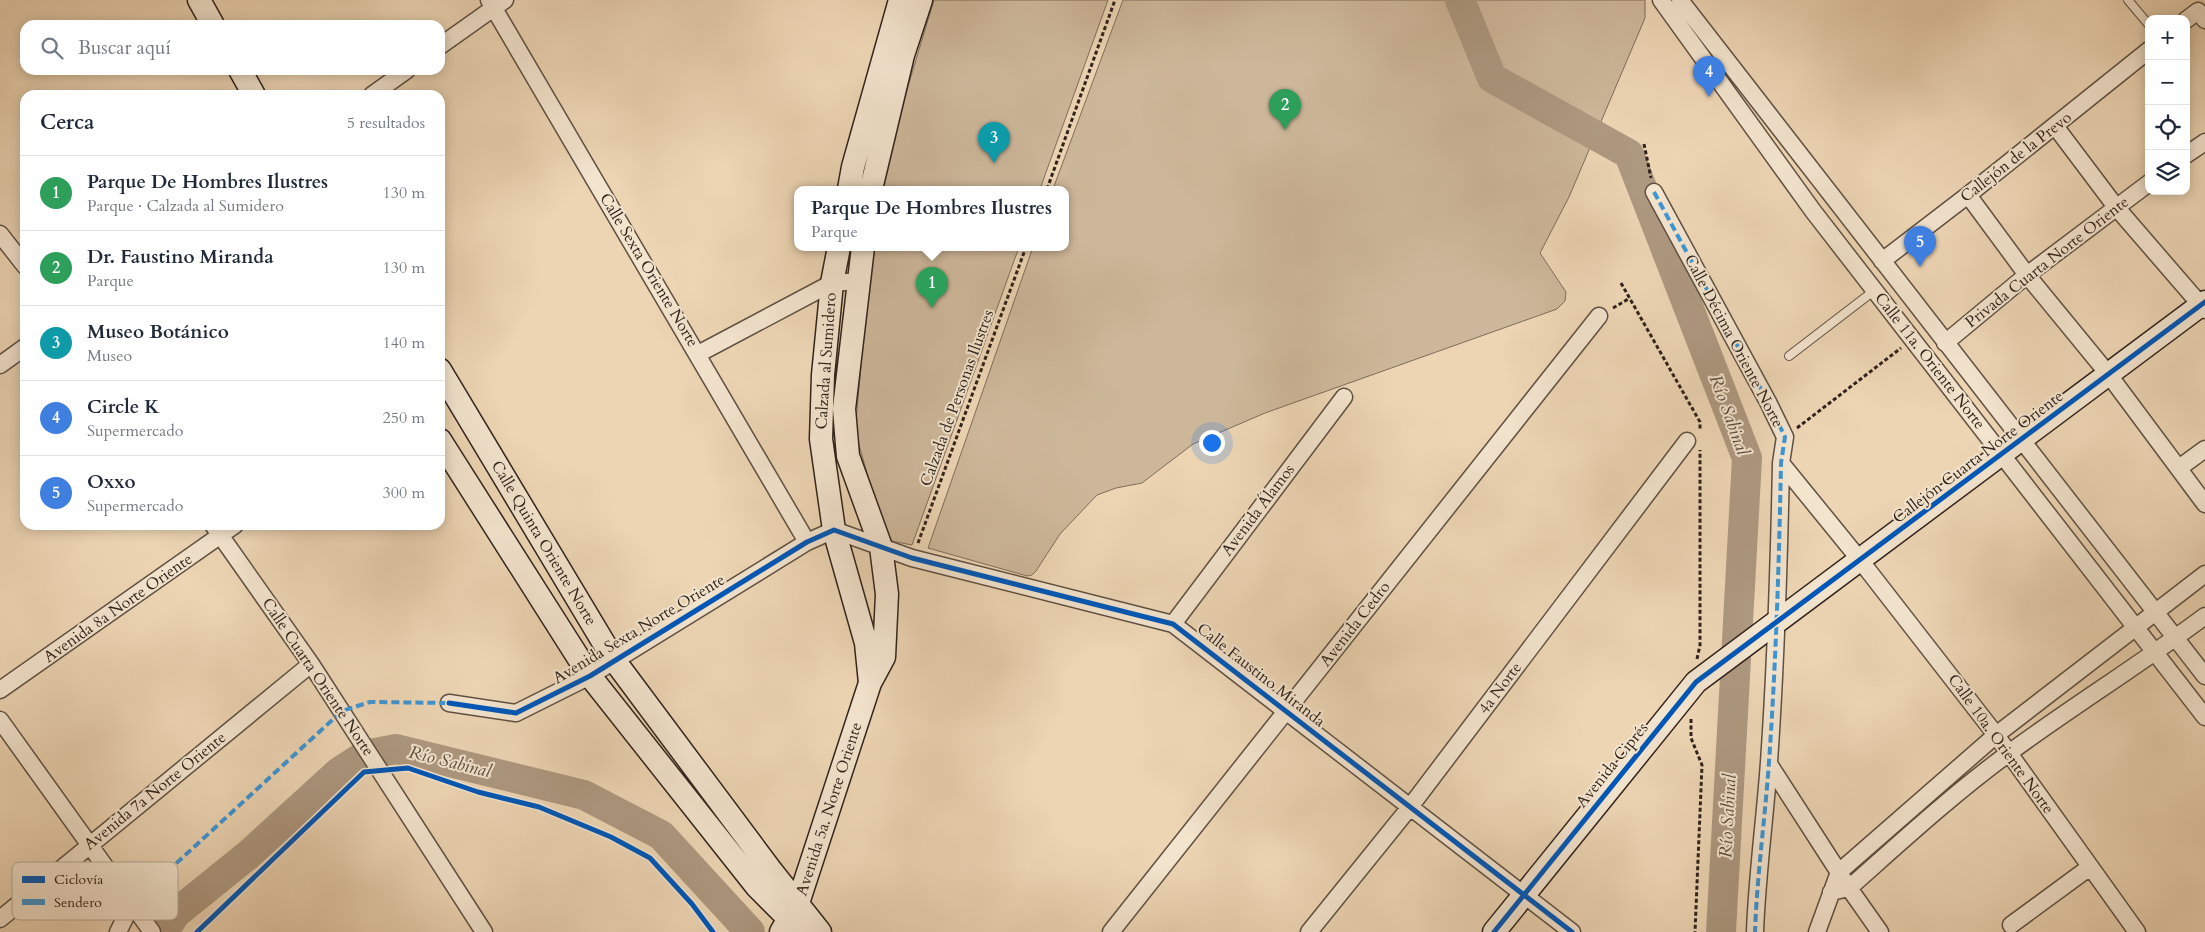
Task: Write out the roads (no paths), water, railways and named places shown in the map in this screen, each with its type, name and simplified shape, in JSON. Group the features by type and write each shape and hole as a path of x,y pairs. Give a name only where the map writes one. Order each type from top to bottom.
{"street":[{"path":"199,0 210,20"},
{"path":"866,178 900,0"},
{"path":"854,186 866,178 902,55 921,0"},
{"name":"Calle 11a. Oriente Norte","path":"1661,0 1813,211 2205,717"},
{"name":"Calle 11a. Oriente Norte","path":"1680,0 2205,676"},
{"path":"445,42 496,3"},
{"name":"Calle Sexta Oriente Norte","path":"496,3 807,542"},
{"name":"Callejón de la Prevo","path":"1882,261 1968,195 2145,53"},
{"path":"243,75 251,90"},
{"path":"379,90 400,75"},
{"path":"2055,126 2116,207 2204,306"},
{"path":"2190,152 2205,142"},
{"name":"Privada Cuarta Norte Oriente","path":"1945,343 2027,275 2145,186"},
{"name":"Calle Décima Oriente Norte","path":"1654,192 1768,402 1785,437 1771,626 1769,764 1756,881 1755,932"},
{"path":"1968,195 2027,275 2108,375 2205,504"},
{"path":"1813,211 1831,196"},
{"path":"0,234 20,260"},
{"name":"Calzada al Sumidero","path":"837,251 822,375 821,439 834,530 866,643 870,683"},
{"name":"Calzada al Sumidero","path":"862,251 844,409 848,456 881,547 888,594 884,657 870,683"},
{"path":"698,354 832,283 858,281"},
{"name":"Callejón Cuarta Norte Oriente","path":"1771,626 2108,375 2204,306"},
{"name":"Avenida Cedro","path":"1110,932 1599,316"},
{"path":"0,366 20,351"},
{"name":"Calle Quinta Oriente Norte","path":"445,382 614,660 764,862 788,922"},
{"name":"Avenida Álamos","path":"1173,624 1344,397"},
{"name":"4a Norte","path":"1310,932 1696,442"},
{"name":"Calle Quinta Oriente Norte","path":"445,448 590,676 757,887 788,922"},
{"path":"2179,468 2205,449"},
{"path":"1782,463 1860,560"},
{"name":"Calle Cuarta Oriente Norte","path":"216,530 311,664 484,932"},
{"name":"Avenida 8a Norte Oriente","path":"0,690 216,530"},
{"name":"Calle Faustino Miranda","path":"834,530 912,558 1173,624 1572,932"},
{"name":"Avenida Sexta Norte Oriente","path":"448,702 516,713 590,676 807,542 834,530"},
{"name":"Calle 10a. Oriente Norte","path":"1860,560 1996,735 2136,932"},
{"path":"1817,932 1838,872 1996,735 2205,574"},
{"path":"1831,892 1848,888 1973,780 2205,616"},
{"name":"Avenida Ciprés","path":"1494,932 1693,685 1771,626"},
{"name":"Avenida 7a Norte Oriente","path":"68,862 311,664"},
{"name":"Avenida 5a. Norte Oriente","path":"788,922 870,683"},
{"path":"0,720 102,862"},
{"path":"1769,764 1848,888 1880,932"},
{"path":"2011,926 2090,867"},
{"name":"Avenida 7a Norte Oriente","path":"0,919 12,909"},
{"path":"118,932 127,920"},
{"path":"143,920 152,932"},
{"path":"788,922 817,929"}],"lane":[{"path":"2128,0 2145,20"},
{"path":"1789,356 1875,290"}],"waterway":[{"name":"Río Sabinal","path":"1460,0 1492,78 1629,154 1747,458 1721,932"},
{"name":"Río Sabinal","path":"178,912 248,855 339,772 365,755 396,749 584,795 661,835 750,932"},
{"name":"Río Sabinal","path":"164,932 171,920"}],"place":[{"name":"Circle K","path":"1709,97"},
{"name":"Dr. Faustino Miranda","path":"1285,130"},
{"name":"Museo Botánico","path":"994,163"},
{"name":"Oxxo","path":"1920,267"},
{"name":"Parque De Hombres Ilustres","path":"932,308"}]}
